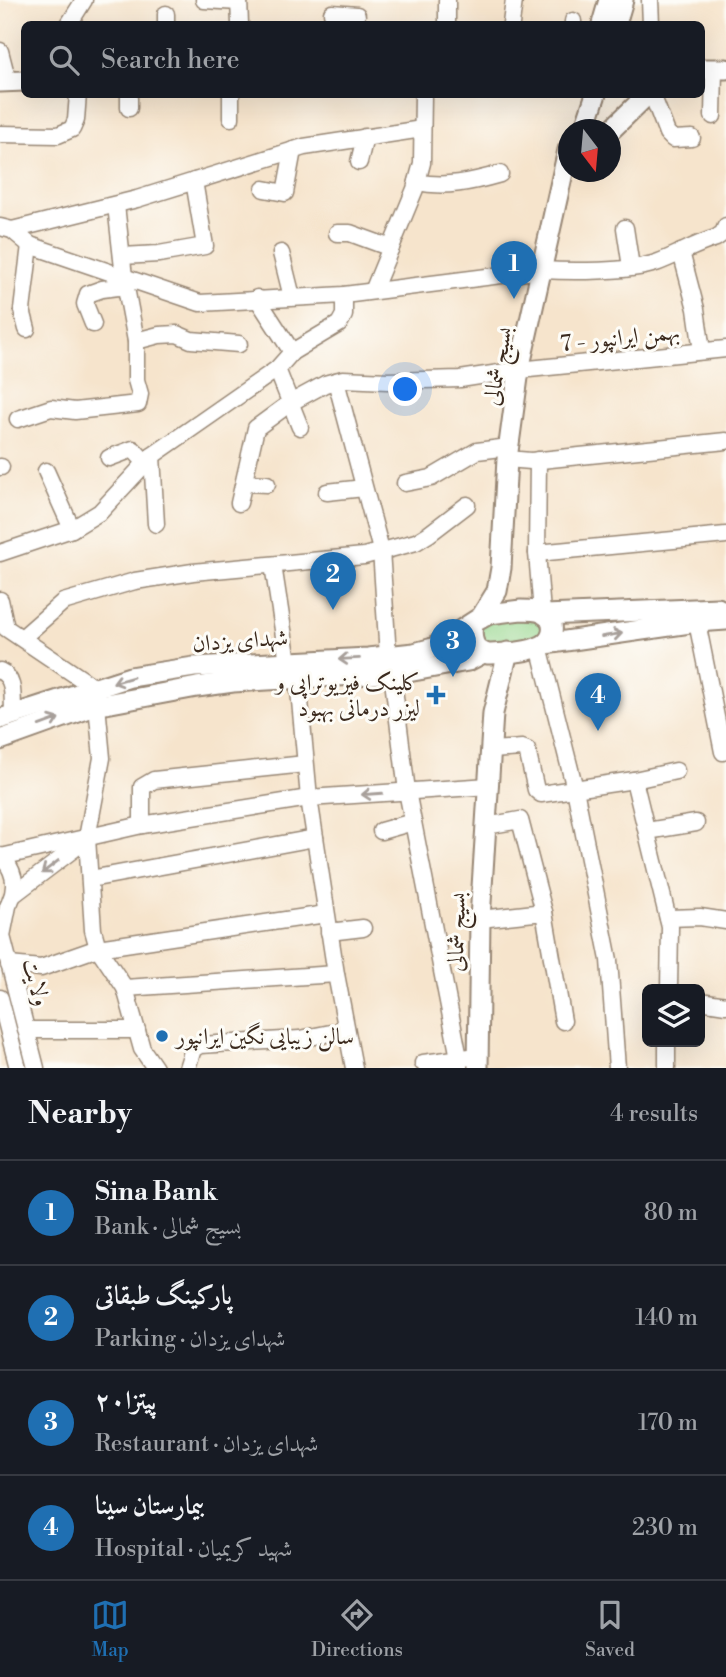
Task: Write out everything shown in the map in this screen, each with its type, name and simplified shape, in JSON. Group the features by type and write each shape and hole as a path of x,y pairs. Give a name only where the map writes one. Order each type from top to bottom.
{"main road":[{"path":"603,21 609,0"},
{"path":"617,21 623,0"},
{"path":"576,119 581,98"},
{"path":"588,119 595,98"},
{"path":"621,122 646,98"},
{"name":"بسیج شمالی","path":"493,713 485,654 473,643 471,634 473,623 481,617 497,591 501,568 508,453 519,370 564,182"},
{"name":"بسیج شمالی","path":"501,568 504,587 521,610"},
{"path":"481,617 521,610 573,613 726,608"},
{"path":"542,645 551,637 553,626 543,613"},
{"path":"573,613 563,622 562,627 563,633 573,642"},
{"name":"شهدای یزدان","path":"390,664 433,648 481,617"},
{"name":"شهدای یزدان","path":"0,740 96,697 130,677 194,667 234,673 390,664 452,665 485,654 726,620"},
{"name":"بسیج شمالی","path":"469,1062 493,713 508,652"},
{"path":"194,667 201,676 197,687"},
{"name":"شهدای یزدان","path":"7,717 96,697 197,687 234,673"}],"street":[{"path":"71,21 84,0"},
{"path":"204,0 239,1 240,21"},
{"path":"447,0 447,21"},
{"path":"511,21 514,0"},
{"path":"650,0 651,21"},
{"path":"332,13 357,13"},
{"path":"0,51 11,82"},
{"path":"713,116 714,69"},
{"path":"0,134 58,135 72,129 76,120 78,98"},
{"path":"231,98 231,118"},
{"path":"373,291 417,182 422,163 423,98"},
{"path":"652,98 667,133 673,139 692,138"},
{"path":"6,229 116,205 325,142 422,129"},
{"path":"359,162 365,137"},
{"path":"264,189 285,193 293,150"},
{"path":"417,182 435,186 480,180 500,174"},
{"path":"122,256 159,254 205,246 194,181"},
{"path":"18,419 51,408 75,411 138,404 140,394 136,380 136,341 125,282 116,205"},
{"path":"6,229 30,245 94,271 200,303 344,295 542,270 569,272 631,267 655,263 716,238 723,233 726,226"},
{"path":"625,228 631,267"},
{"path":"337,233 350,233 391,247"},
{"path":"27,329 22,310 30,245"},
{"path":"681,252 696,309 702,351"},
{"path":"281,253 292,297"},
{"path":"93,324 85,304 88,294 125,282"},
{"path":"0,553 72,529 100,512 149,459 277,369 292,352 339,324 344,315 344,295"},
{"path":"257,298 292,352"},
{"path":"136,341 177,334 191,340 239,344"},
{"name":"بهمن ایرانپور - 7","path":"336,381 460,379 519,370 726,349"},
{"path":"277,369 300,427"},
{"path":"239,503 256,428 290,403 324,384 336,381 381,550 390,664 407,792 469,1062 424,1063"},
{"path":"405,484 431,478 477,451 508,453 538,460 726,441"},
{"path":"109,458 133,449 149,459"},
{"path":"149,459 156,524"},
{"path":"538,460 537,553 543,613"},
{"path":"47,471 72,529"},
{"path":"244,483 267,484"},
{"path":"327,492 365,488"},
{"path":"22,638 63,602 135,580 364,556 416,542 467,505"},
{"path":"537,553 726,535"},
{"path":"273,565 293,670 326,914 354,1068"},
{"path":"0,600 3,628 22,638 96,697 102,758 88,838 93,930 98,948 125,988 142,1049 155,1068"},
{"path":"697,622 723,752"},
{"path":"542,645 575,789 609,960 617,1068"},
{"path":"0,671 6,673 11,681 7,717"},
{"path":"491,750 527,750 536,790 541,794 676,771"},
{"path":"142,825 142,787 154,780 305,764"},
{"path":"634,780 670,927 669,984"},
{"path":"7,905 15,884 12,872 0,857 142,825 309,798 489,786"},
{"path":"486,826 520,820 544,912 563,1021"},
{"path":"381,831 413,822"},
{"path":"647,831 696,822"},
{"path":"7,905 88,838"},
{"path":"90,878 315,838"},
{"name":"ولایت","path":"7,905 2,936 36,1068"},
{"path":"480,919 544,912"},
{"path":"9,965 41,968 98,948 326,914"},
{"path":"668,918 700,917 726,920"},
{"path":"329,932 363,928"},
{"path":"125,988 336,974"},
{"name":"ولایت","path":"0,998 18,1068"},
{"path":"705,1002 726,1005"},
{"path":"26,1030 137,1030"},
{"path":"187,1068 193,1049 200,1045 300,1039 346,1030"},
{"path":"667,1047 667,1068"}],"green space":[{"path":"507,618 540,620 543,638 502,647 486,644 480,639 480,630 485,622"}],"place":[{"name":"Sina Bank","path":"514,299"},
{"name":"پارکینگ طبقاتی","path":"333,610"},
{"name":"پیتزا۲۰","path":"453,677"},
{"name":"کلینک فیزیوتراپی و لیزر درمانی بهبود","path":"436,695"},
{"name":"بیمارستان سینا","path":"598,731"},
{"name":"سالن زیبایی نگین ایرانپور","path":"162,1036"}]}
